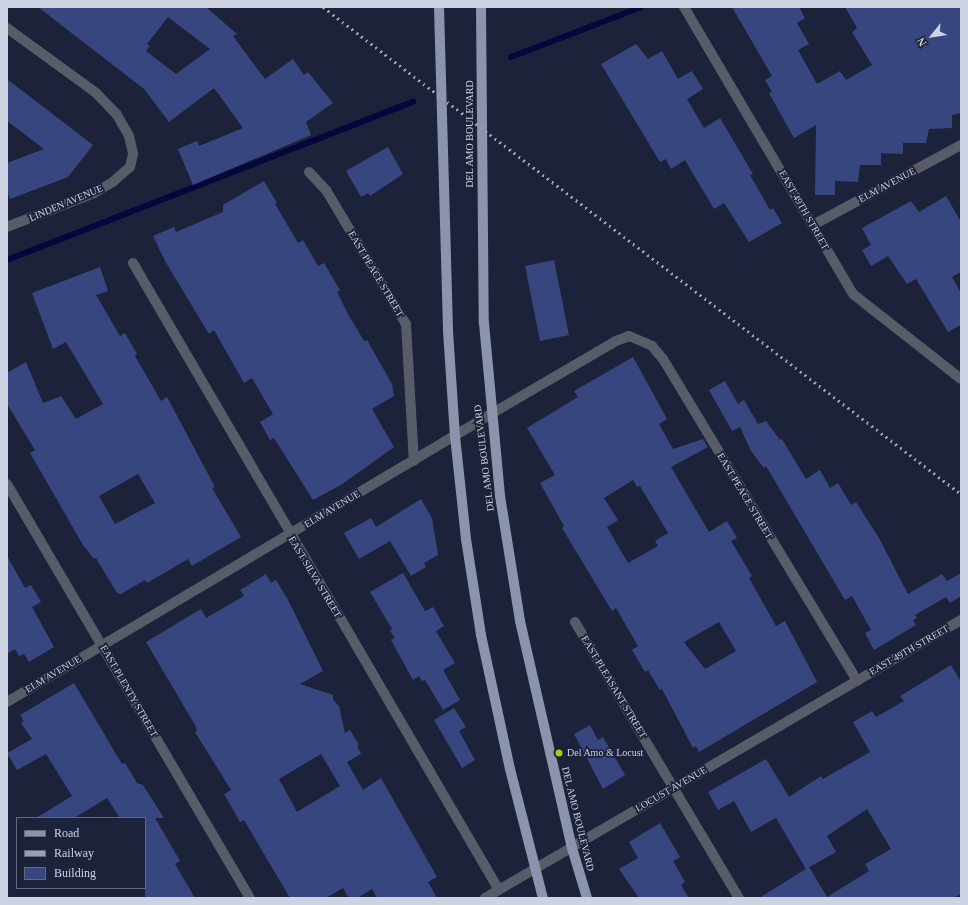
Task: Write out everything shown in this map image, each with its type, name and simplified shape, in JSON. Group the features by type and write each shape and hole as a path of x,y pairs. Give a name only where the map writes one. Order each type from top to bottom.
{"main road":[{"path":"439,7 443,222 455,436 466,540 481,635 535,870 543,898"},
{"name":"DEL AMO BOULEVARD","path":"481,7 484,323 490,414 500,496 520,621 572,848 587,898"}],"street":[{"name":"EAST 49TH STREET","path":"685,8 853,294 961,379"},
{"name":"LINDEN AVENUE","path":"7,28 96,93 117,115 129,136 133,154 130,167 113,182 94,193 7,227"},
{"name":"ELM AVENUE","path":"813,225 961,146"},
{"name":"EAST PEACE STREET","path":"309,172 326,190 406,324 414,460"},
{"name":"EAST SILVA STREET","path":"133,263 499,890"},
{"name":"EAST PEACE STREET","path":"616,341 629,336 639,339 652,346 662,359 856,681"},
{"name":"ELM AVENUE","path":"7,702 490,414 616,341"},
{"name":"EAST PLENTY STREET","path":"7,484 250,898"},
{"name":"EAST 49TH STREET","path":"856,681 961,620"},
{"name":"EAST PLEASANT STREET","path":"575,622 739,898"},
{"name":"LOCUST AVENUE","path":"485,898 856,681"}],"building":[{"path":"38,7 206,7 237,34 233,36 265,79 293,59 304,75 308,72 333,103 306,122 311,135 193,185 178,149 197,141 199,146 243,128 214,88 169,122 144,89","holes":["168,17 210,49 176,74 146,51 150,46 147,44"]},
{"path":"732,7 799,7 805,18 797,23 809,44 798,50 817,84 840,71 846,80 872,65 852,32 857,28 845,7 961,7 961,113 952,115 952,128 929,129 926,143 903,143 903,154 881,153 881,165 860,165 858,182 835,181 835,195 815,195 816,125 794,138 769,93 772,92 765,80 772,76"},
{"path":"636,44 648,59 662,51 678,79 692,71 703,89 687,99 704,128 720,118 753,174 750,175 770,210 773,208 782,223 749,242 724,203 714,209 685,160 671,169 666,159 660,162 601,64"},
{"path":"7,79 93,145 68,177 10,199 7,190 7,163 44,149 7,121"},
{"path":"388,147 403,174 370,196 368,193 361,197 346,171"},
{"path":"264,181 277,203 275,204 298,243 303,240 318,266 324,263 340,290 337,292 348,314 364,341 367,340 392,384 394,396 372,409 394,447 341,485 313,500 274,438 270,440 260,422 273,414 252,378 244,383 214,330 209,334 165,261 153,236 174,227 176,232 223,212 223,205"},
{"path":"946,196 961,222 961,272 952,277 961,293 961,325 948,332 916,279 907,284 888,256 871,266 862,250 871,245 862,228 911,201 919,212"},
{"path":"554,260 569,335 540,341 525,266"},
{"path":"100,267 108,291 96,295 120,336 125,333 137,354 135,356 161,401 167,397 215,487 212,488 241,537 192,566 188,559 147,583 145,580 121,594 117,593 96,558 94,559 83,545 30,453 35,450 7,404 7,373 26,362 43,403 61,396 76,419 103,404 66,342 53,349 32,293","holes":["138,474 155,503 115,524 99,496"]},
{"path":"633,357 667,419 659,424 673,449 703,439 708,447 671,467 709,532 727,521 737,538 731,541 752,576 749,578 776,626 785,621 817,682 699,752 696,746 693,748 662,689 660,690 648,670 645,672 632,650 638,646 616,608 612,611 562,528 564,526 540,483 555,475 527,428 578,397 574,391","holes":["633,480 637,487 640,486 668,533 655,541 658,546 628,563 607,527 618,520 604,498","719,622 736,651 705,669 684,642"]},
{"path":"725,381 738,404 744,400 758,424 766,421 780,440 782,439 806,479 820,470 830,488 838,483 851,505 856,502 879,538 908,594 942,574 947,581 961,573 961,596 950,603 946,597 915,615 917,618 913,620 916,625 874,650 865,633 871,630 852,596 845,600 766,466 764,468 751,451 740,427 732,431 709,390"},
{"path":"421,499 432,518 438,555 424,563 426,567 411,576 390,541 359,559 344,533 371,518 376,527"},
{"path":"7,556 25,588 31,585 41,602 32,607 54,647 29,662 24,654 19,656 15,649 7,654"},
{"path":"403,573 425,611 433,607 444,626 436,631 455,663 443,670 460,700 443,710 425,680 422,681 419,676 413,680 391,640 395,638 390,631 392,629 370,592"},
{"path":"266,574 271,583 276,580 287,598 323,671 300,684 333,695 333,700 339,706 345,733 350,730 359,745 357,746 361,754 347,762 363,790 381,778 437,877 428,882 437,898 377,898 372,889 357,898 349,898 343,888 326,898 290,898 244,820 240,822 224,794 231,790 195,732 197,730 195,725 146,642 201,609 206,618 244,596 240,590","holes":["321,754 340,786 297,812 279,779"]},
{"path":"951,665 961,682 961,894 954,898 759,898 806,869 776,818 751,832 734,801 718,810 708,792 766,759 789,797 821,776 823,779 870,752 853,722 872,711 876,717 904,701 900,696","holes":["867,809 891,849 865,864 869,871 827,897 809,867 836,852 827,836"]},
{"path":"74,683 122,764 125,763 137,783 143,785 164,818 155,818 180,861 175,864 195,898 145,898 146,817 119,817 107,798 76,817 38,817 72,796 46,754 17,770 7,753 32,739 21,723 24,721 20,715"},
{"path":"454,708 466,727 459,731 475,760 462,768 434,720"},
{"path":"590,725 598,740 603,737 625,775 603,789 574,734"},
{"path":"660,823 680,857 673,861 685,882 681,885 689,898 639,898 619,869 638,858 629,842"}],"waterway":[{"path":"511,57 641,7"},
{"path":"7,260 413,102"}],"railway":[{"path":"323,7 961,494"}],"place":[{"name":"Del Amo & Locust","path":"559,753"}]}
